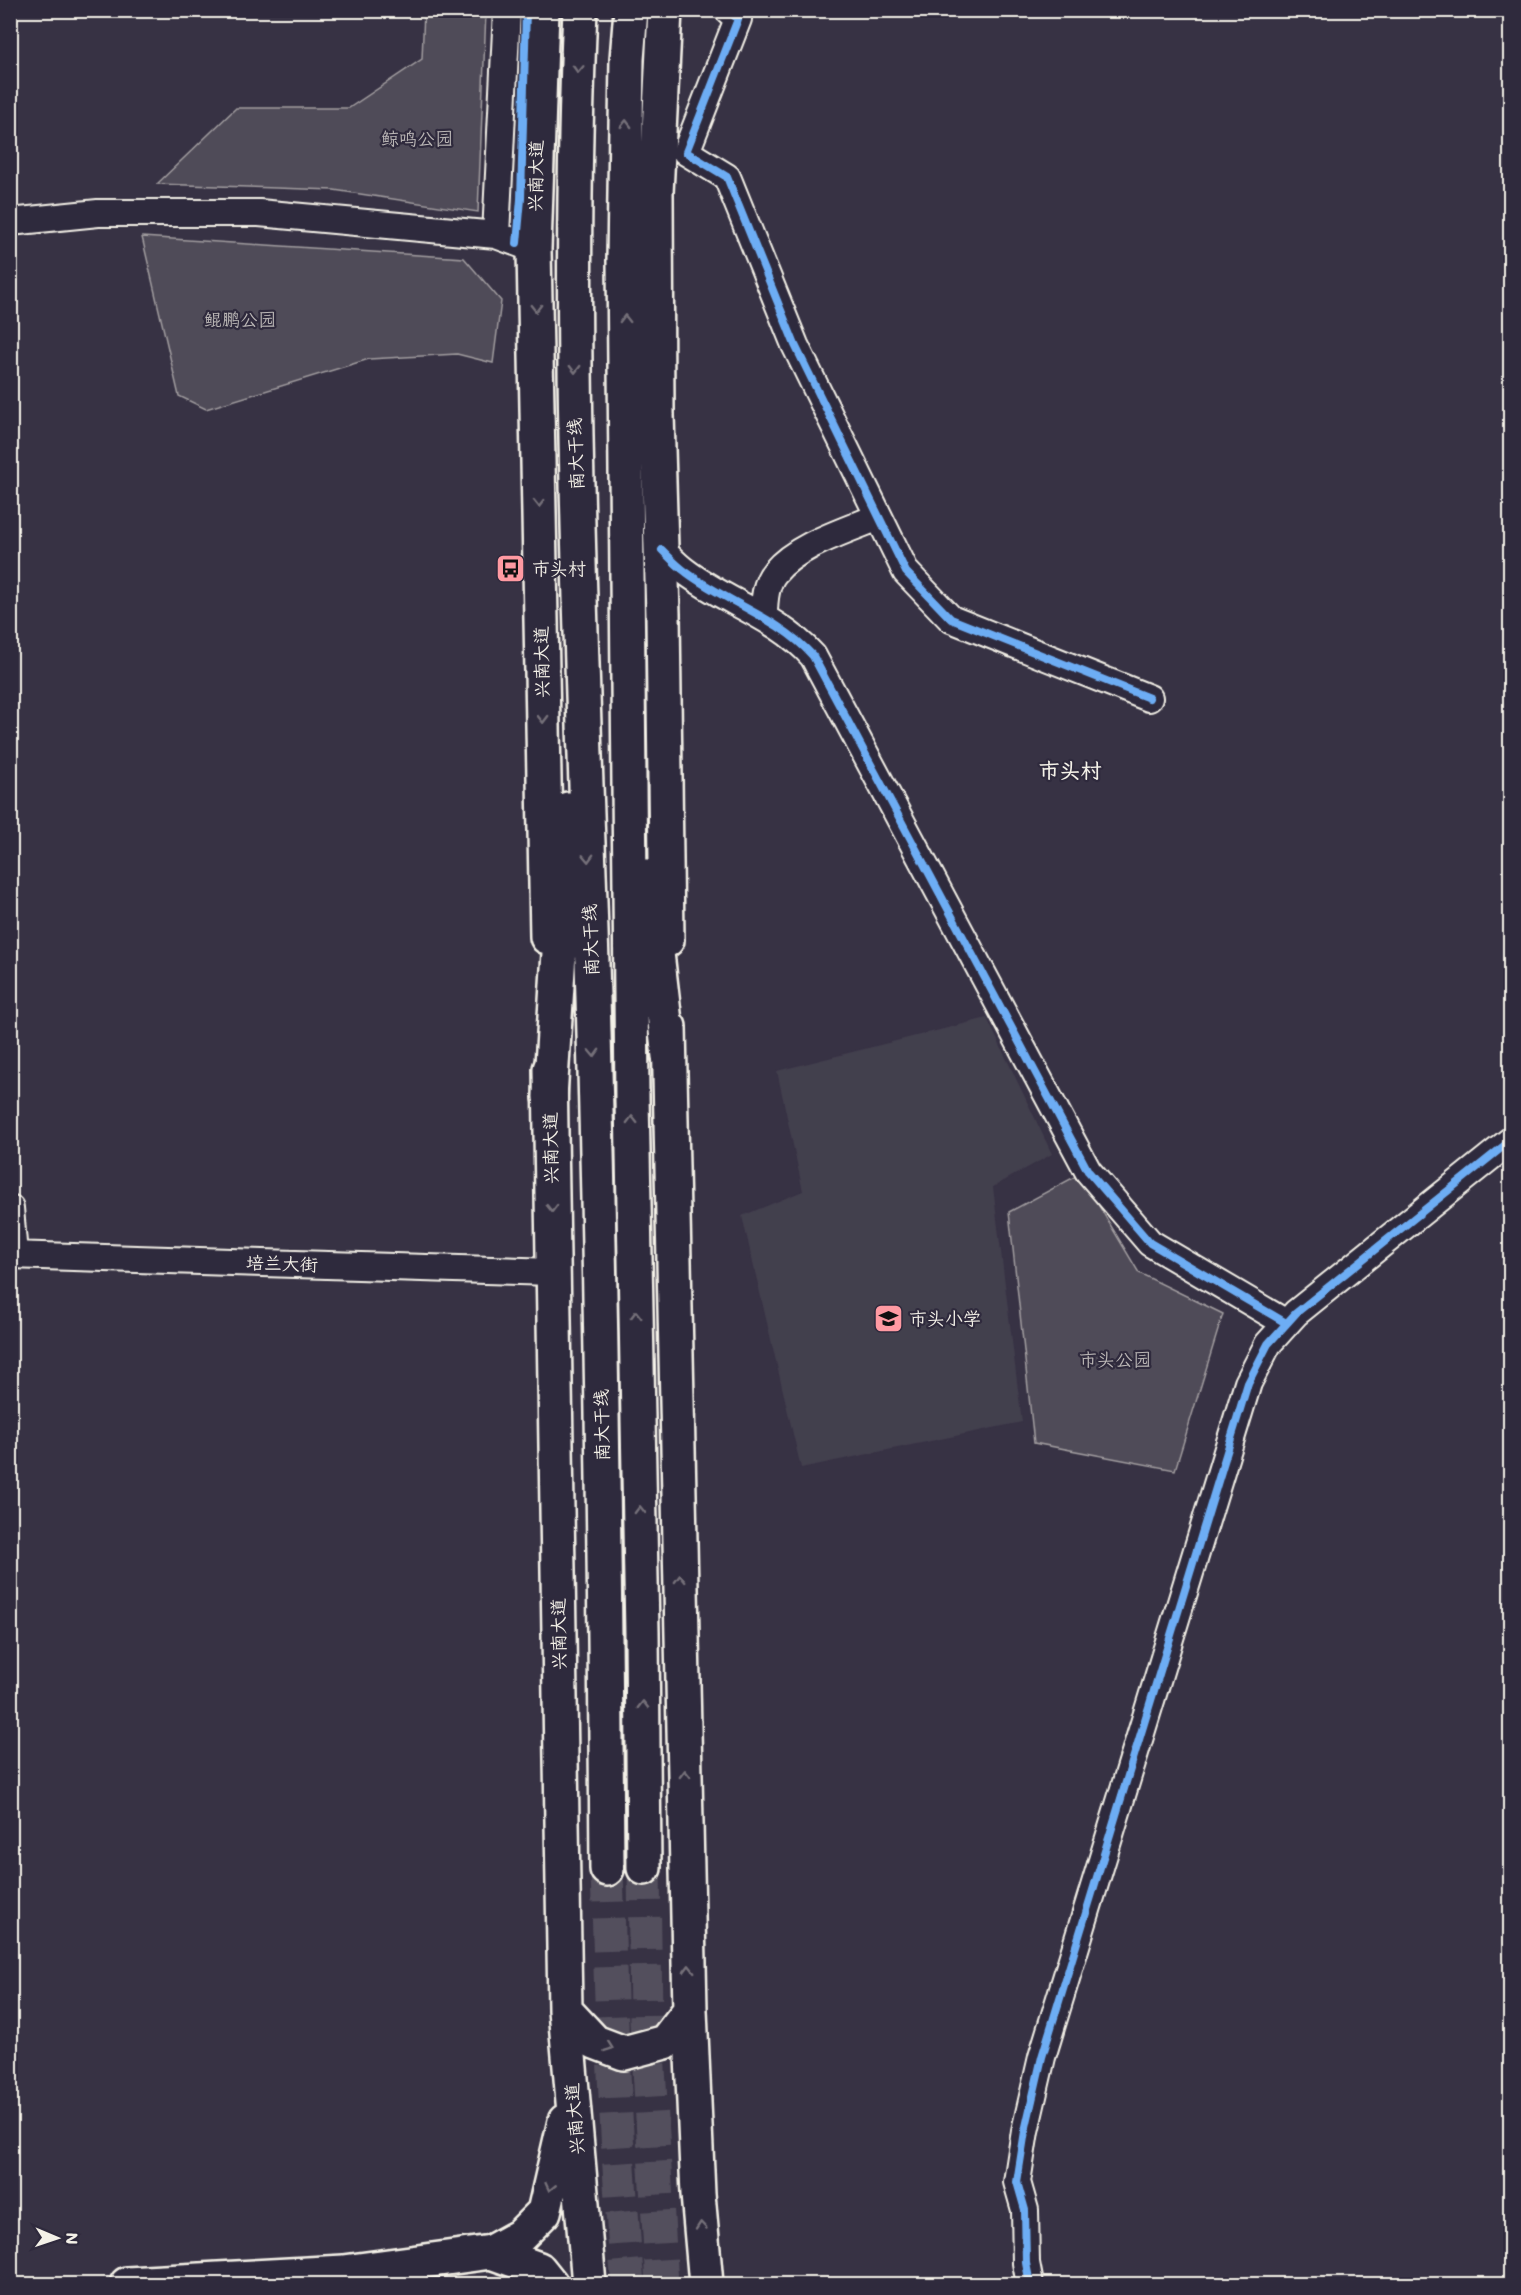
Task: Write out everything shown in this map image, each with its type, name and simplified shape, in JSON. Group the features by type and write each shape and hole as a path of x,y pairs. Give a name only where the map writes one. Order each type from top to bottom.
{"main road":[{"name":"兴南大道","path":"542,10 534,249 566,2010 589,2284"},
{"name":"南大干线","path":"580,10 576,154 574,415 596,1112 608,1869"},
{"name":"南大干线","path":"631,10 627,59 624,260 632,1110 642,1621 644,1868"},
{"path":"665,10 656,194 657,415 662,550 669,1056 690,2010 698,2194 706,2284"},
{"path":"550,1097 580,604"},
{"path":"629,707 669,1056"},
{"path":"566,2010 595,2042 624,2053 665,2042 690,2010"},
{"path":"127,2284 344,2272 491,2252 520,2236 544,2212 572,2089"},
{"path":"491,2252 539,2269 551,2284"}],"street":[{"path":"496,235 507,10"},
{"path":"728,10 738,19 686,152 727,177 795,345 906,572 951,619 1149,698"},
{"path":"10,222 98,213 259,213 496,235 534,249"},
{"path":"764,616 764,598 774,572 801,550 878,517"},
{"path":"662,550 686,573 764,616 799,640 813,656 1088,1171 1150,1243 1286,1323"},
{"path":"1030,2284 1026,2264 1025,2210 1017,2182 1025,2131 1042,2057 1248,1383 1268,1344 1296,1312 1510,1141"},
{"path":"10,1208 12,1255"},
{"name":"培兰大街","path":"12,1255 553,1272"}],"shaded area":[{"name":"市头小学","path":"987,1018 1052,1154 993,1187 1022,1422 801,1468 742,1216 803,1191 777,1071"}],"green space":[{"name":"鲸鸣公园","path":"424,11 486,11 478,212 334,190 157,184 236,108 349,108 422,59"},
{"name":"鲲鹏公园","path":"142,237 464,258 501,301 493,363 457,354 369,359 206,409 179,396"},
{"name":"市头公园","path":"1080,1174 1139,1273 1223,1314 1175,1470 1034,1443 1009,1212"}],"tunnel":[{"path":"644,1868 646,2019 662,2284"},
{"path":"607,1869 617,2128 628,2284"}],"cycle path":[{"path":"517,243 521,199 526,10"},
{"path":"728,10 738,19 686,152 727,177 795,345 906,572 951,619 1149,698"},
{"path":"662,550 686,572 718,593 768,620 799,642 813,656 1088,1171 1150,1243 1286,1323"},
{"path":"1030,2284 1026,2263 1025,2210 1017,2182 1025,2131 1042,2057 1248,1383 1268,1344 1296,1313 1510,1141"}],"place":[{"name":"市头村","path":"511,569"},
{"name":"市头小学","path":"888,1319"}],"district":[{"name":"市头村","path":"1070,771"}]}
